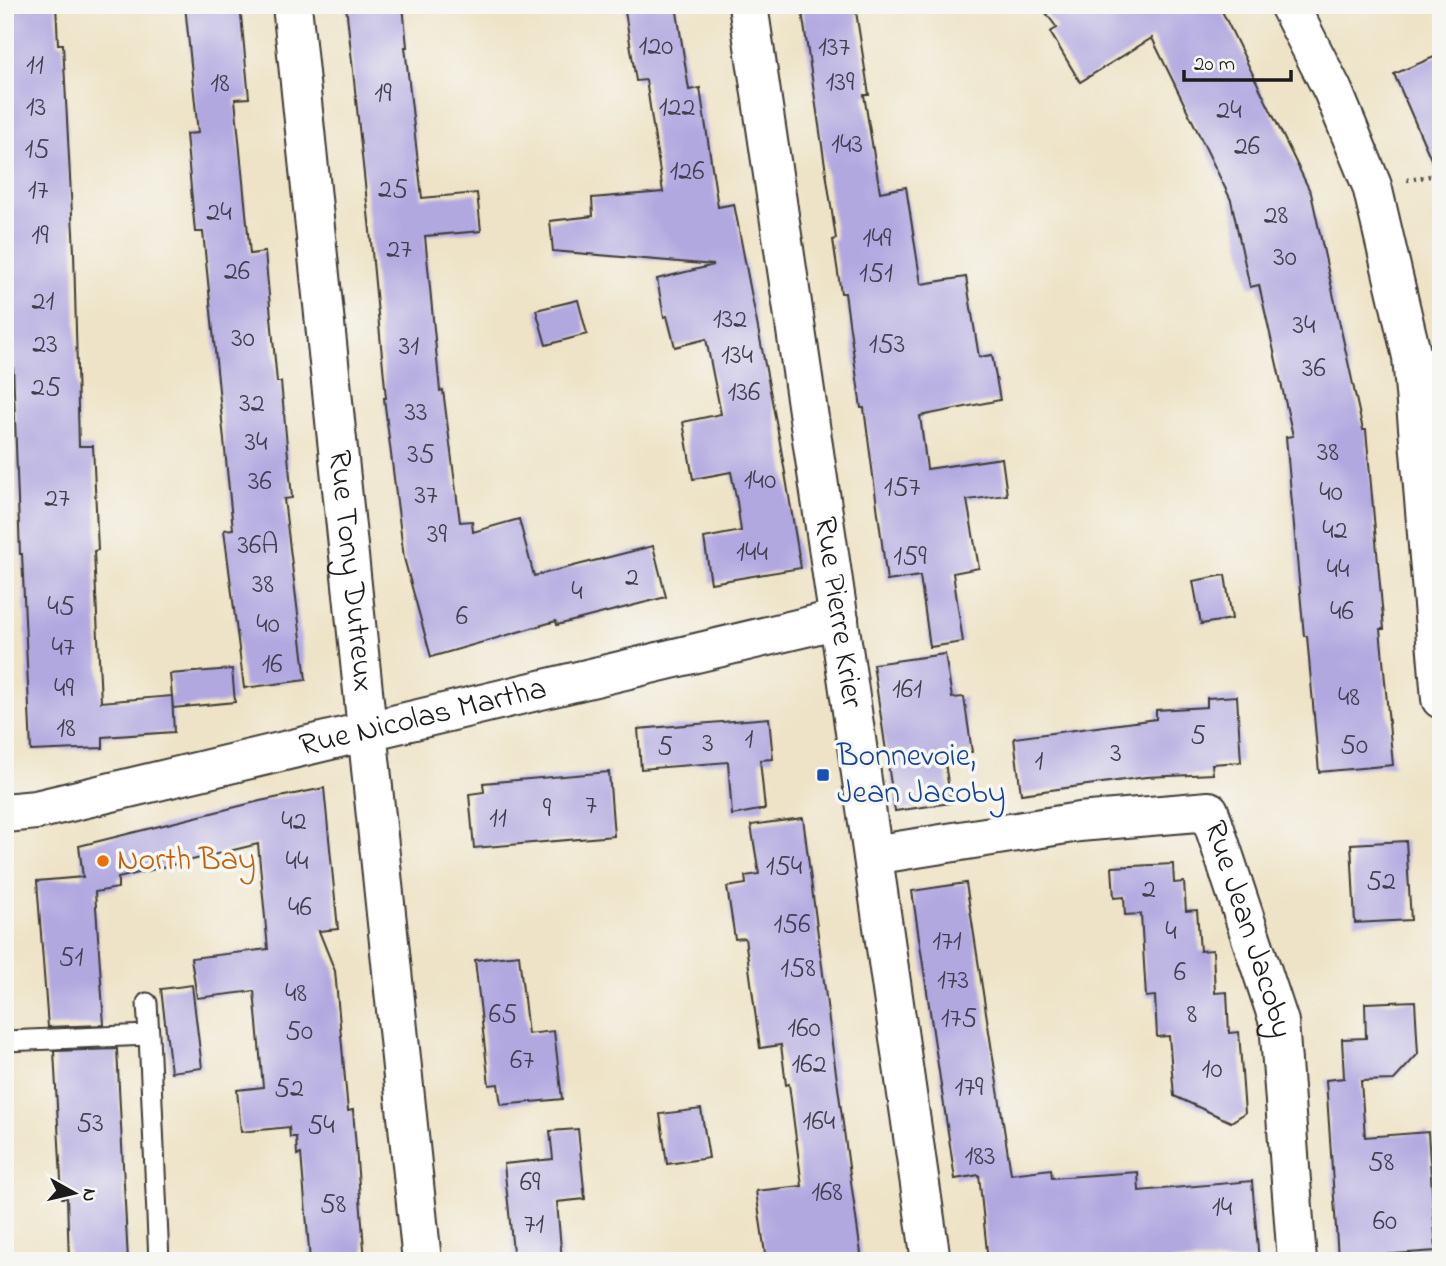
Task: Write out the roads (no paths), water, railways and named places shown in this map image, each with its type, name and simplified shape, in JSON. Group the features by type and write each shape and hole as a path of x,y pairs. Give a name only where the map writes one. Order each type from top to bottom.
{"street":[{"name":"Rue Tony Dutreux","path":"292,5 422,1261"},
{"name":"Rue Pierre Krier","path":"748,5 931,1261"},
{"path":"1289,5 1333,91 1372,186 1412,357 1441,699"},
{"name":"Rue Nicolas Martha","path":"5,813 36,810 839,619"},
{"name":"Rue Jean Jacoby","path":"873,855 1079,822 1209,811 1279,1022 1297,1261"}],"lane":[{"path":"147,1003 159,1261"},
{"path":"5,1041 149,1035"}],"place":[{"name":"Bonnevoie, Jean Jacoby","path":"823,775"},
{"name":"North Bay","path":"103,861"}]}
